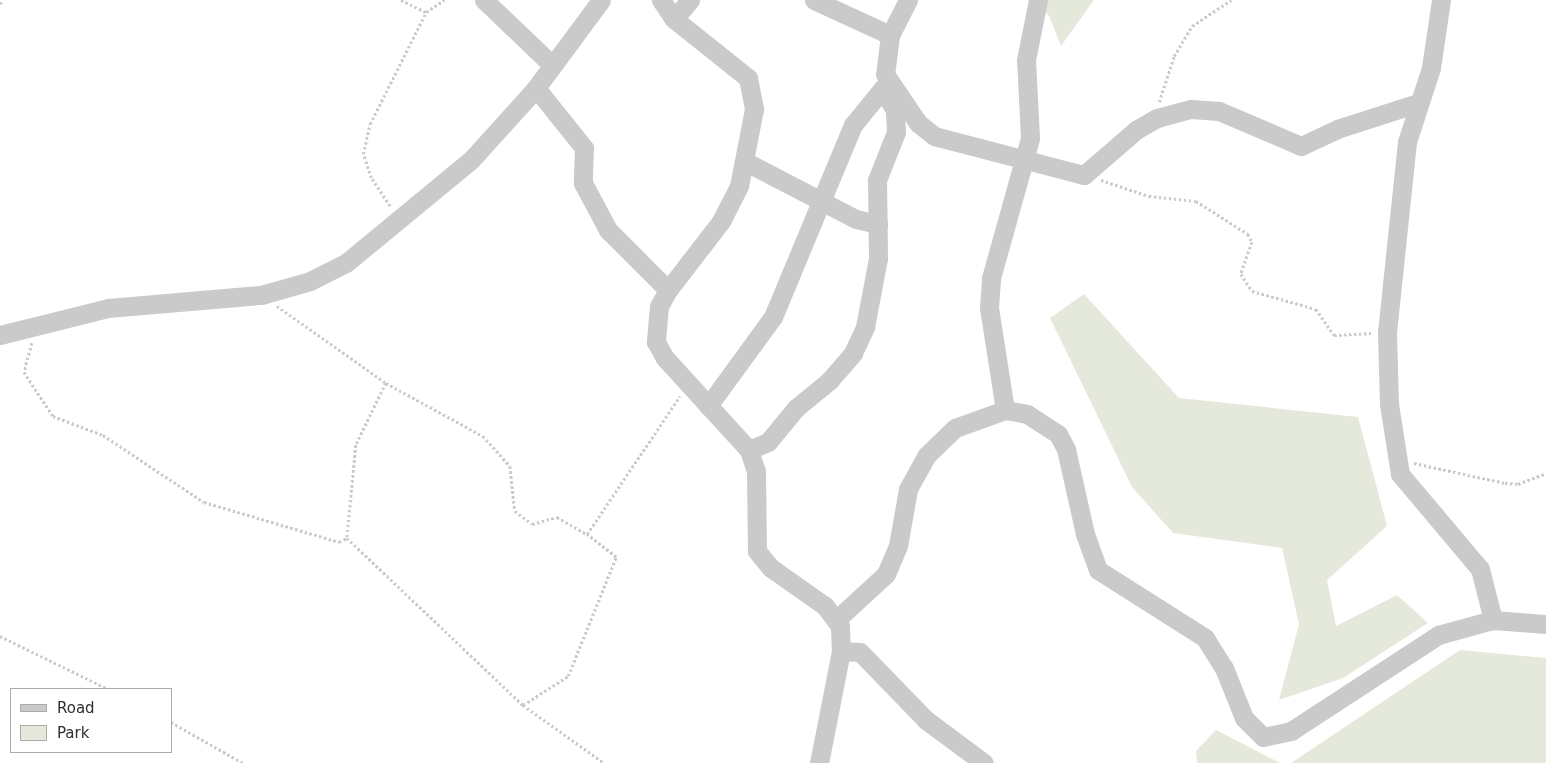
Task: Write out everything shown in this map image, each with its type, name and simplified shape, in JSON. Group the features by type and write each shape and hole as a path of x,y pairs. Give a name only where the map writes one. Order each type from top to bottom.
{"street":[{"path":"484,0 552,65"},
{"path":"0,335 108,308 261,295 310,281 346,263 471,160 536,88 602,0"},
{"path":"661,0 674,19 748,78 754,109 746,162 722,220 668,290 659,306 656,342 688,384 749,450 756,471 757,551 836,620 841,651 820,763"},
{"path":"674,19 690,0"},
{"path":"814,0 890,35"},
{"path":"708,406 773,316 853,125 884,81 890,35 908,0"},
{"path":"1005,410 989,308 991,278 1030,138 1026,60 1038,0"},
{"path":"1441,0 1431,68 1418,103 1408,142 1387,332 1395,459 1417,497 1480,569 1493,620"},
{"path":"884,81 918,124 934,136 1084,175 1157,118 1192,110 1219,111 1301,146 1337,129 1418,103"},
{"path":"749,450 768,442 853,353 867,317 878,258 877,180 896,132 895,110 884,81"},
{"path":"536,88 584,148 583,183 608,230 668,290"},
{"path":"746,162 822,202 878,224"},
{"path":"836,620 886,574 898,546 908,489 926,455 954,428 1005,410 1027,414 1058,434 1066,449 1085,534 1098,570 1205,638 1218,655 1244,718 1263,737 1291,731 1438,636 1493,620 1546,624"},
{"path":"841,651 860,652 926,720 984,763"}],"path":[{"path":"0,4 2,0"},
{"path":"401,0 426,12"},
{"path":"399,219 371,178 363,154 370,124 426,12 444,0"},
{"path":"1157,118 1174,56 1192,26 1231,0"},
{"path":"1084,175 1149,196 1196,201 1248,234 1252,242 1241,274 1252,291 1316,310 1334,334 1387,332"},
{"path":"261,295 386,383 483,436 503,454 510,466 515,511 532,524 557,517 587,534 616,557 568,676 523,705"},
{"path":"36,327 24,372 53,416 103,435 204,502 339,542 348,538"},
{"path":"348,538 356,445 386,383"},
{"path":"587,534 688,384"},
{"path":"1395,459 1505,483 1518,484 1546,473"},
{"path":"348,538 523,705 604,763"},
{"path":"0,636 106,688"},
{"path":"172,723 242,763"}],"green space":[{"path":"1033,0 1094,0 1061,46 1049,16"},
{"path":"1084,294 1179,398 1358,417 1387,526 1327,580 1336,626 1397,595 1428,623 1343,678 1279,700 1299,624 1282,548 1173,533 1132,487 1050,318"},
{"path":"1460,650 1546,658 1546,763 1291,763"},
{"path":"1216,730 1280,763 1197,763 1196,751"}]}
